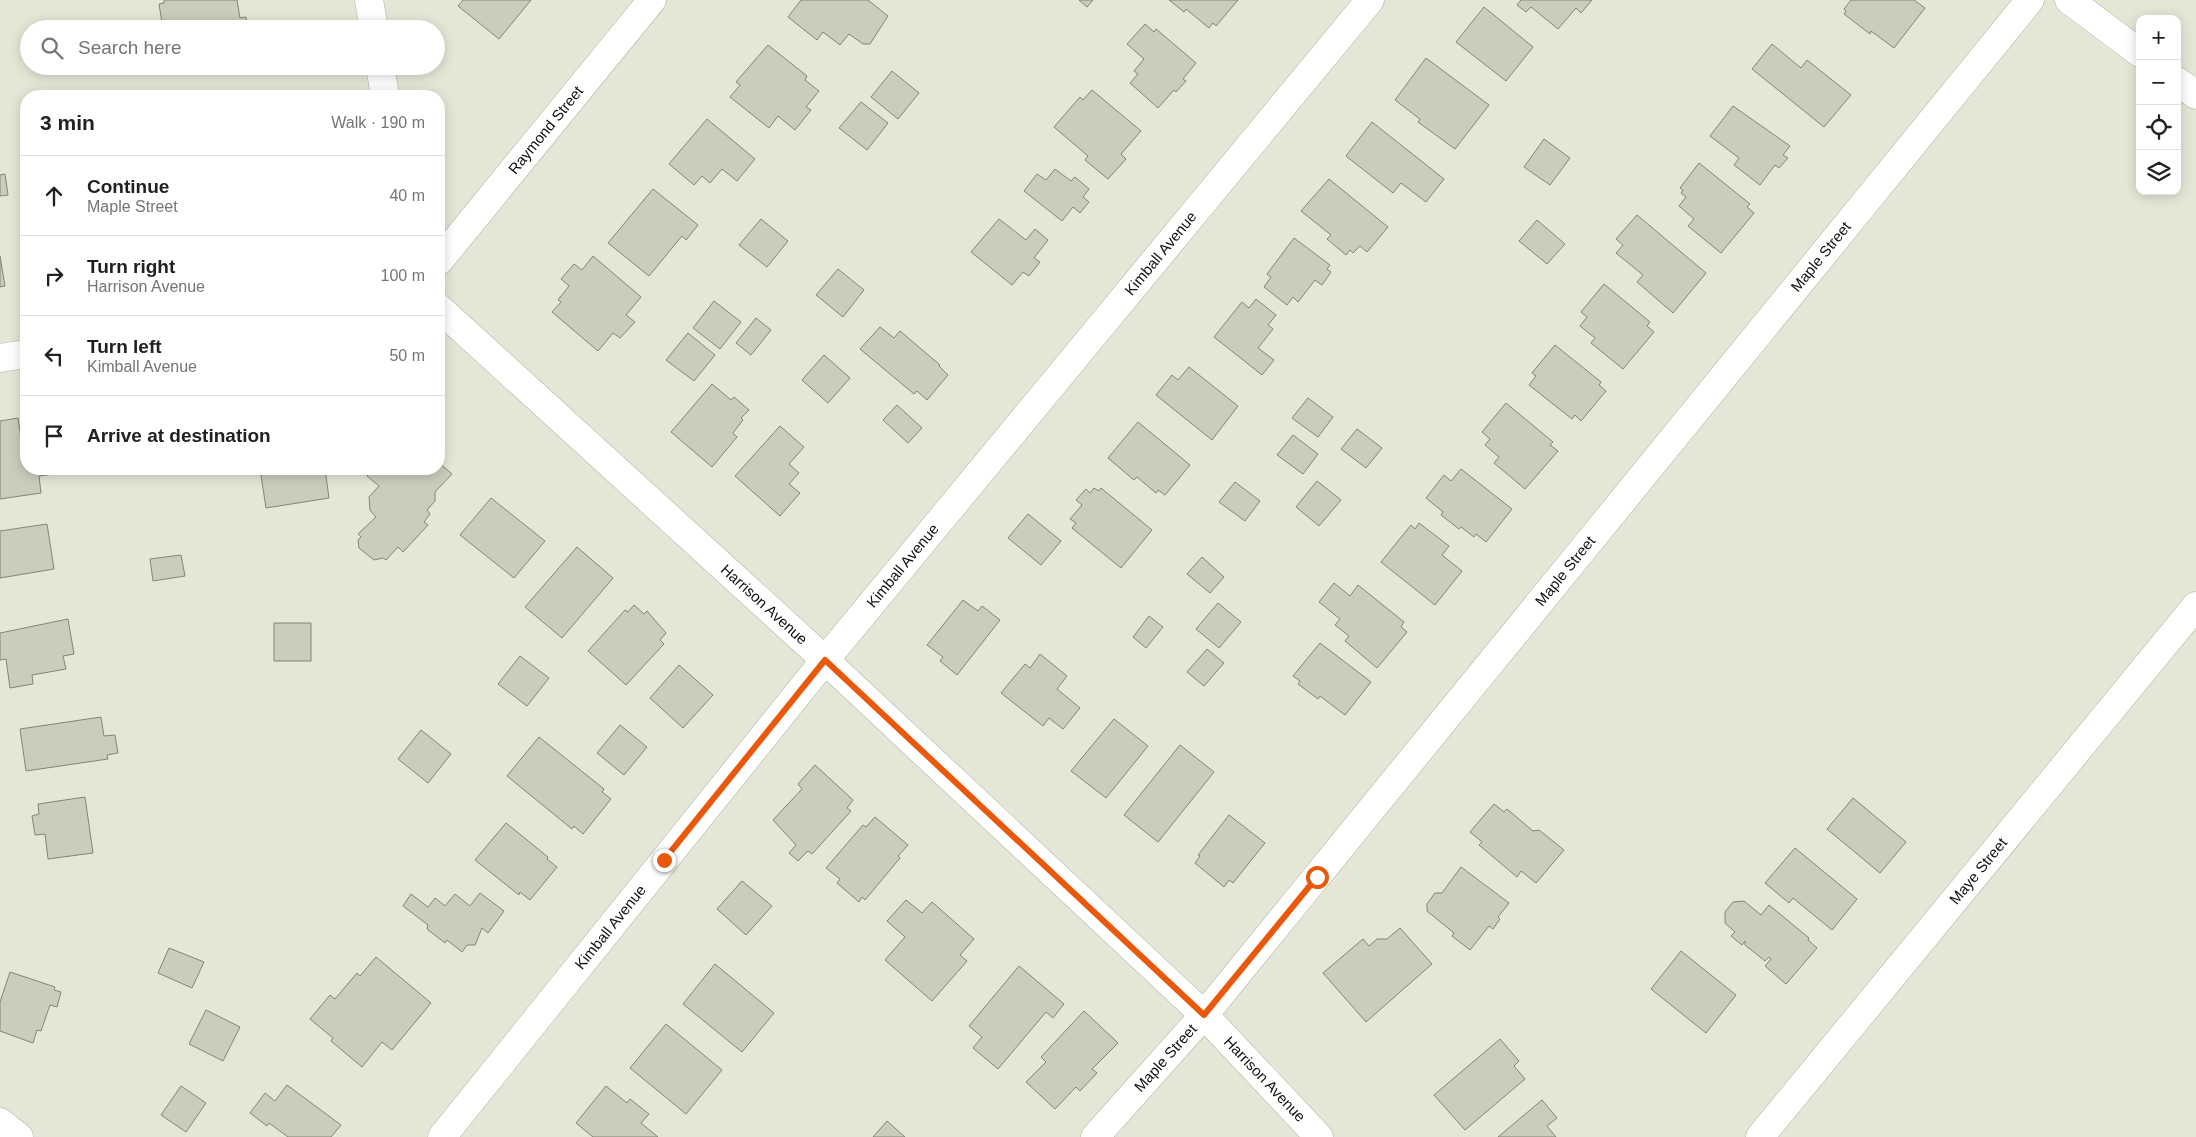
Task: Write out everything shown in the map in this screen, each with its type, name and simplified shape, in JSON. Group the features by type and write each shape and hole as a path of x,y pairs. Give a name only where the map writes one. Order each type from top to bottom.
{"street":[{"path":"369,0 372,20"},
{"name":"Raymond Street","path":"445,254 652,0"},
{"name":"Kimball Avenue","path":"442,1137 825,660 1370,0"},
{"name":"Maple Street","path":"1096,1137 1204,1015 2030,0"},
{"path":"2069,0 2136,50"},
{"path":"382,75 384,90"},
{"path":"2181,84 2196,95"},
{"name":"Harrison Avenue","path":"445,313 825,660 1204,1015 1319,1137"},
{"path":"0,358 20,355"},
{"name":"Maye Street","path":"1760,1137 2196,606"},
{"path":"0,1122 19,1137"}],"building":[{"path":"164,0 237,0 240,18 246,17 246,20 162,20 159,4 164,3"},
{"path":"463,0 531,0 499,39 458,6"},
{"path":"801,0 868,0 888,16 870,44 863,44 849,34 840,45 823,32 817,40 788,17"},
{"path":"1079,0 1093,0 1087,7"},
{"path":"1169,0 1238,0 1216,26 1213,23 1209,28 1186,9 1184,12"},
{"path":"1521,0 1592,0 1581,13 1576,8 1558,29 1531,7 1526,12 1517,5"},
{"path":"1851,0 1914,0 1925,8 1894,48 1871,31 1870,34 1844,14 1846,11 1844,9"},
{"path":"1484,7 1533,47 1506,81 1456,42"},
{"path":"1145,24 1154,32 1156,29 1196,63 1183,79 1186,81 1176,92 1174,90 1158,108 1130,83 1138,74 1134,71 1144,59 1127,44"},
{"path":"1772,44 1801,68 1807,60 1851,95 1824,127 1752,69"},
{"path":"768,45 807,76 805,80 819,91 806,107 811,110 795,130 778,116 769,128 730,97 740,85 736,82"},
{"path":"1426,58 1489,105 1455,149 1418,122 1420,119 1395,100"},
{"path":"892,71 919,93 898,119 871,97"},
{"path":"1092,90 1141,131 1121,154 1126,159 1108,179 1085,160 1088,156 1054,127 1080,97 1083,100"},
{"path":"861,102 888,123 867,150 839,128"},
{"path":"1733,106 1790,146 1783,155 1788,158 1779,168 1775,165 1760,185 1734,165 1739,158 1710,136"},
{"path":"707,119 755,159 737,181 722,169 710,183 702,176 694,185 669,164"},
{"path":"1372,122 1444,179 1426,202 1401,183 1393,193 1346,156"},
{"path":"1544,139 1570,158 1550,185 1524,167"},
{"path":"1699,163 1750,204 1747,207 1754,213 1721,253 1688,226 1694,219 1679,206 1686,197 1681,193 1683,190 1680,188"},
{"path":"1055,169 1071,181 1075,177 1089,189 1083,197 1089,202 1080,213 1073,207 1062,221 1024,191 1037,174 1046,180"},
{"path":"5,174 8,195 0,196 0,175"},
{"path":"1329,179 1388,227 1367,252 1360,246 1353,253 1350,250 1346,255 1327,239 1331,235 1301,211"},
{"path":"653,189 698,225 686,240 682,236 649,276 608,243"},
{"path":"1637,215 1706,273 1673,313 1637,282 1643,275 1616,253 1623,245 1616,239"},
{"path":"761,219 788,241 767,267 739,245"},
{"path":"999,219 1026,240 1035,229 1048,240 1034,258 1040,262 1029,276 1023,272 1012,285 971,252"},
{"path":"1537,220 1565,244 1547,264 1519,241"},
{"path":"1294,238 1330,265 1327,269 1331,272 1322,285 1315,280 1298,302 1293,297 1287,305 1264,287 1271,277 1267,274"},
{"path":"0,256 5,286 0,287"},
{"path":"593,256 641,297 626,315 635,322 620,338 613,333 598,351 552,312 561,302 558,300 569,286 561,279 574,264 582,270"},
{"path":"838,269 864,290 843,317 816,295"},
{"path":"1604,284 1650,322 1647,326 1654,332 1623,369 1591,343 1595,338 1580,326 1587,317 1581,312"},
{"path":"1256,299 1276,315 1268,325 1273,329 1258,348 1274,360 1262,375 1214,337 1242,302 1249,308"},
{"path":"714,301 741,322 720,349 693,328"},
{"path":"756,318 771,330 751,355 736,343"},
{"path":"880,327 894,338 900,331 940,365 948,375 927,400 917,391 914,394 860,349"},
{"path":"688,333 715,355 694,381 666,360"},
{"path":"1555,345 1601,382 1599,385 1606,391 1581,421 1575,415 1572,419 1529,385 1536,376 1532,373"},
{"path":"824,355 850,378 828,403 802,380"},
{"path":"1189,367 1238,406 1212,440 1156,395 1172,375 1178,380"},
{"path":"712,384 731,400 734,397 749,410 741,418 743,420 733,433 737,437 712,467 671,432"},
{"path":"1308,398 1333,417 1318,437 1292,418"},
{"path":"1506,403 1553,442 1550,445 1558,451 1525,489 1494,463 1499,457 1485,445 1490,439 1482,432"},
{"path":"897,405 922,428 908,443 883,420"},
{"path":"18,418 20,431 20,475 46,475 39,476 41,493 0,499 0,421"},
{"path":"1138,422 1190,465 1165,495 1158,490 1156,493 1137,477 1134,480 1108,458"},
{"path":"780,426 804,447 789,464 799,473 789,484 800,493 780,516 735,476"},
{"path":"1357,429 1382,448 1366,468 1341,449"},
{"path":"1293,435 1318,454 1303,474 1277,455"},
{"path":"445,468 452,474 435,492 435,501 427,510 430,514 424,522 428,525 403,552 398,547 386,560 383,558 374,560 359,548 358,540 361,537 358,534 376,517 370,510 369,497 379,486 367,476 445,475"},
{"path":"1461,469 1512,509 1486,542 1476,534 1474,537 1461,527 1459,529 1441,515 1443,512 1426,498 1444,475 1451,481"},
{"path":"261,475 326,475 329,498 266,508"},
{"path":"1317,481 1341,500 1319,526 1296,507"},
{"path":"1235,482 1260,501 1245,521 1219,502"},
{"path":"1094,488 1099,491 1101,488 1152,530 1121,568 1072,528 1076,523 1070,519 1082,505 1076,500 1086,489 1090,493"},
{"path":"491,498 545,541 514,578 460,535"},
{"path":"1028,514 1061,541 1041,565 1008,538"},
{"path":"1419,523 1449,546 1442,555 1462,571 1435,605 1381,562 1411,525 1415,529"},
{"path":"47,524 54,569 0,578 0,531"},
{"path":"577,547 613,578 562,638 525,607"},
{"path":"181,555 185,576 153,581 150,559"},
{"path":"1202,557 1224,577 1210,593 1187,574"},
{"path":"1334,583 1350,596 1358,585 1404,622 1401,627 1407,632 1377,668 1345,641 1349,636 1335,625 1340,619 1319,602"},
{"path":"963,600 978,611 982,606 1000,620 957,675 940,661 943,657 927,645"},
{"path":"1218,603 1241,622 1219,648 1196,629"},
{"path":"634,605 644,614 647,611 666,633 660,640 664,644 626,685 588,651 625,610 628,612"},
{"path":"1149,616 1163,627 1146,648 1133,637"},
{"path":"68,619 74,654 63,656 66,669 32,675 33,684 10,688 6,659 0,660 0,633"},
{"path":"274,623 311,623 311,661 274,661"},
{"path":"1320,643 1371,682 1345,715 1320,696 1318,699 1298,684 1300,681 1293,676"},
{"path":"1207,649 1224,663 1204,686 1187,672"},
{"path":"1040,654 1067,676 1057,689 1080,708 1063,729 1049,718 1043,726 1001,693 1025,664 1030,668"},
{"path":"520,656 549,678 527,706 498,684"},
{"path":"679,665 713,695 683,728 650,698"},
{"path":"101,717 104,736 115,735 118,753 107,755 108,759 26,771 20,729"},
{"path":"1114,719 1148,746 1106,798 1071,771"},
{"path":"620,725 647,747 624,775 597,753"},
{"path":"421,730 451,754 428,783 398,759"},
{"path":"539,737 604,789 602,792 611,799 583,834 574,826 572,829 507,776"},
{"path":"1180,745 1214,772 1158,842 1124,815"},
{"path":"815,765 853,800 847,808 851,811 812,854 808,851 798,861 789,853 796,845 773,820 802,789 798,784"},
{"path":"85,797 93,853 48,859 45,834 35,835 32,816 39,814 38,804"},
{"path":"1853,798 1906,842 1880,873 1827,829"},
{"path":"1494,804 1504,812 1507,809 1533,831 1539,830 1564,850 1536,883 1521,871 1517,877 1479,845 1482,842 1470,832"},
{"path":"1229,815 1265,843 1233,883 1229,880 1224,887 1195,863 1200,856 1198,855"},
{"path":"875,817 908,845 898,856 900,858 865,900 862,897 859,902 837,883 840,879 826,868 863,825 866,827"},
{"path":"506,823 548,857 547,859 557,867 530,900 520,892 519,895 475,860"},
{"path":"1795,848 1857,899 1832,930 1793,898 1789,903 1765,883"},
{"path":"1461,867 1509,903 1498,917 1500,919 1493,929 1489,926 1470,950 1452,936 1454,933 1427,911 1427,904 1435,893 1442,893"},
{"path":"742,881 772,906 746,935 717,909"},
{"path":"480,893 504,911 488,933 482,928 475,945 467,945 462,952 447,940 445,943 427,929 428,925 403,906 411,894 428,907 435,898 445,906 455,894 470,906"},
{"path":"906,900 922,913 932,902 974,939 960,955 967,961 932,1001 885,960 905,937 887,921"},
{"path":"1744,901 1761,915 1769,905 1809,938 1808,940 1817,948 1786,984 1765,966 1771,959 1769,957 1765,961 1745,945 1745,941 1742,945 1731,936 1735,932 1725,923 1725,912 1733,902"},
{"path":"1400,928 1432,964 1366,1022 1323,973 1363,939 1369,946 1377,939 1387,939"},
{"path":"169,948 204,962 192,988 158,973"},
{"path":"1681,951 1736,995 1706,1033 1651,989"},
{"path":"376,957 431,1003 392,1050 382,1042 362,1067 331,1041 333,1038 310,1019 330,995 335,999 357,973 360,976"},
{"path":"715,964 774,1013 742,1052 683,1004"},
{"path":"1019,966 1064,1004 1053,1018 1046,1012 998,1069 973,1048 982,1037 969,1026"},
{"path":"10,972 55,987 54,990 61,992 57,1007 50,1005 41,1031 37,1030 33,1043 0,1031 0,1002"},
{"path":"206,1010 240,1027 223,1061 189,1044"},
{"path":"1084,1011 1118,1043 1092,1069 1097,1073 1080,1091 1076,1087 1055,1109 1026,1082 1046,1062 1041,1057"},
{"path":"666,1024 722,1070 686,1114 630,1068"},
{"path":"1500,1039 1519,1061 1514,1066 1525,1079 1465,1130 1434,1095"},
{"path":"287,1085 341,1125 331,1137 288,1137 269,1123 267,1126 250,1113 265,1093 275,1101"},
{"path":"181,1086 206,1103 186,1132 161,1115"},
{"path":"606,1086 627,1103 630,1099 649,1114 641,1123 658,1137 593,1137 576,1123"},
{"path":"1542,1100 1557,1118 1547,1126 1556,1137 1498,1137"},
{"path":"887,1121 905,1137 873,1137"}],"route":[{"path":"664,860 825,660 1204,1015 1317,877"}]}
